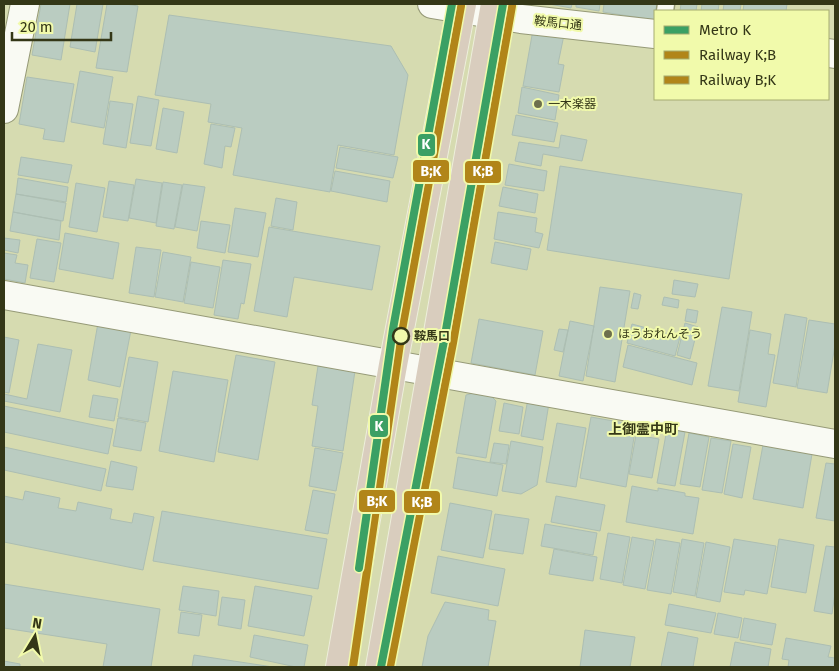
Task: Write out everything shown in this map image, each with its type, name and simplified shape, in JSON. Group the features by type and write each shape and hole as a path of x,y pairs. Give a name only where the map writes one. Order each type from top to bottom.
{"highway":[{"path":"340,667 393,365 462,6"},
{"path":"380,667 494,9"}],"street":[{"path":"4,109 25,4"},
{"name":"鞍馬口通","path":"432,4 494,9 521,20 654,34"},
{"path":"4,295 835,444"}],"building":[{"path":"41,4 70,4 61,60 32,55"},
{"path":"77,4 103,4 95,52 70,47"},
{"path":"107,4 138,6 127,72 96,68"},
{"path":"549,4 572,4 571,8"},
{"path":"576,4 600,4 599,11 576,7"},
{"path":"604,4 659,4 658,10 654,10 654,20 603,12"},
{"path":"681,4 697,4 696,10 680,10"},
{"path":"702,4 719,4 718,10 701,10"},
{"path":"724,4 741,4 740,10 723,10"},
{"path":"744,4 787,4 786,10 743,10"},
{"path":"169,15 391,46 408,75 394,155 338,145 330,192 233,175 242,128 208,122 211,104 155,95"},
{"path":"534,24 565,30 558,64 564,65 559,92 523,86"},
{"path":"80,71 113,77 104,128 71,122"},
{"path":"27,77 74,84 64,142 43,139 45,129 19,124"},
{"name":"一木楽器","path":"522,87 559,95 555,120 518,113"},
{"path":"138,96 159,100 151,146 130,143"},
{"path":"110,101 133,104 126,148 103,144"},
{"path":"163,108 184,112 177,153 156,149"},
{"path":"516,115 558,123 554,142 512,135"},
{"path":"211,124 235,128 231,147 225,146 222,168 204,164"},
{"path":"561,135 587,140 582,161 543,154 541,166 515,161 519,142 559,148"},
{"path":"340,147 398,157 393,178 336,168"},
{"path":"21,157 72,165 68,183 18,175"},
{"path":"509,164 547,171 544,191 505,185"},
{"path":"560,166 742,194 729,279 547,250"},
{"path":"335,171 390,181 387,202 331,191"},
{"path":"18,178 68,187 66,202 16,194"},
{"path":"136,179 162,183 156,223 129,218"},
{"path":"109,181 134,185 128,221 103,217"},
{"path":"163,182 182,185 174,229 156,226"},
{"path":"76,183 105,188 97,232 69,227"},
{"path":"183,184 205,187 197,231 175,227"},
{"path":"503,187 538,194 535,213 499,206"},
{"path":"16,194 66,203 63,221 13,212"},
{"path":"276,198 297,202 293,230 271,226"},
{"path":"235,208 266,213 258,257 228,252"},
{"path":"13,212 61,221 59,240 10,231"},
{"path":"498,212 537,218 535,232 543,234 539,248 494,239"},
{"path":"201,221 230,225 225,253 197,248"},
{"path":"269,227 380,246 372,290 294,277 287,317 254,311"},
{"path":"65,233 119,243 113,279 59,269"},
{"path":"4,238 20,240 18,253 4,250"},
{"path":"37,239 61,243 54,282 30,278"},
{"path":"495,242 531,249 527,270 491,263"},
{"path":"136,247 161,250 154,297 129,293"},
{"path":"163,252 191,257 183,302 155,297"},
{"path":"4,253 17,255 15,263 28,265 25,283 4,279"},
{"path":"223,260 251,264 244,304 241,303 238,319 214,315"},
{"path":"191,262 220,267 213,308 184,303"},
{"path":"674,280 698,284 695,297 672,294"},
{"name":"ほうおれんそう","path":"600,287 630,291 615,382 586,376"},
{"path":"634,293 641,295 638,309 631,308"},
{"path":"664,297 679,300 678,308 662,305"},
{"path":"722,307 752,312 739,391 708,386"},
{"path":"687,309 698,311 696,323 685,321"},
{"path":"785,314 807,318 796,387 773,383"},
{"path":"479,319 543,331 535,375 471,363"},
{"path":"809,320 835,324 835,345 827,393 797,388"},
{"path":"570,321 594,326 583,381 559,376"},
{"path":"98,323 131,330 120,387 88,380"},
{"path":"685,323 698,327 690,359 677,355"},
{"path":"632,324 680,337 675,356 627,343"},
{"path":"559,329 568,330 563,352 554,350"},
{"path":"750,330 771,334 768,354 775,355 766,407 738,402"},
{"path":"4,337 19,340 9,393 4,392"},
{"path":"38,344 72,350 60,412 4,401 4,394 27,399"},
{"path":"628,345 697,363 692,385 623,367"},
{"path":"236,355 275,362 258,460 218,452"},
{"path":"129,357 158,362 148,422 118,417"},
{"path":"318,366 355,371 343,451 312,446 318,406 312,405"},
{"path":"173,371 228,380 214,462 159,451"},
{"path":"474,393 490,395 496,401 486,458 456,453 466,395"},
{"path":"93,395 118,399 114,421 89,417"},
{"path":"528,399 549,403 543,440 521,436"},
{"path":"504,403 523,407 519,434 499,431"},
{"path":"4,406 113,429 108,454 4,432"},
{"path":"591,417 636,425 626,487 580,478"},
{"path":"118,418 146,423 141,451 113,446"},
{"path":"557,423 586,428 576,487 546,482"},
{"path":"667,429 685,432 675,486 657,483"},
{"path":"689,433 709,437 700,487 680,484"},
{"path":"636,435 659,439 652,478 629,474"},
{"path":"711,438 731,441 722,493 702,490"},
{"path":"511,441 543,447 537,485 521,494 502,491"},
{"path":"494,443 509,445 506,464 490,462"},
{"path":"733,444 751,447 742,498 724,494"},
{"path":"763,445 812,454 803,508 753,499"},
{"path":"4,447 106,469 101,491 4,470"},
{"path":"315,448 343,453 336,491 309,486"},
{"path":"458,457 503,465 497,496 453,488"},
{"path":"111,461 137,467 133,490 106,486"},
{"path":"826,463 835,464 835,521 816,518"},
{"path":"632,486 658,491 658,488 685,493 685,496 699,498 693,534 626,522"},
{"path":"313,490 335,494 328,534 305,530"},
{"path":"25,491 60,498 58,508 76,511 78,502 112,509 110,519 132,523 134,513 154,517 143,570 4,542 4,496 23,500"},
{"path":"556,496 605,505 600,531 551,522"},
{"path":"450,503 492,511 483,558 441,550"},
{"path":"162,511 327,539 318,589 153,561"},
{"path":"495,514 529,519 523,554 489,549"},
{"path":"545,524 597,533 593,555 541,546"},
{"path":"608,533 630,537 622,583 600,579"},
{"path":"632,537 654,541 645,589 623,585"},
{"path":"656,539 680,543 671,594 647,590"},
{"path":"682,539 704,543 695,596 673,592"},
{"path":"734,539 776,546 767,594 745,590 744,595 724,592"},
{"path":"779,539 814,545 806,593 771,587"},
{"path":"706,542 730,547 720,602 696,597"},
{"path":"826,546 835,547 835,593 832,614 814,611"},
{"path":"554,549 597,557 593,581 549,574"},
{"path":"438,556 505,569 498,606 431,593"},
{"path":"4,584 160,609 151,667 103,667 107,644 4,628"},
{"path":"183,586 219,591 216,616 179,610"},
{"path":"255,586 312,596 304,636 248,626"},
{"path":"222,597 245,600 241,629 218,625"},
{"path":"445,602 489,610 488,620 496,621 488,667 422,667 428,636"},
{"path":"669,604 716,613 711,633 665,625"},
{"path":"181,612 202,615 199,636 178,633"},
{"path":"718,613 742,618 738,638 714,634"},
{"path":"744,618 776,624 772,645 740,640"},
{"path":"585,630 635,637 630,667 580,667"},
{"path":"668,632 698,638 693,667 661,667"},
{"path":"254,635 308,645 304,667 250,657"},
{"path":"786,638 831,646 828,657 835,658 835,667 788,667 789,660 782,659"},
{"path":"735,642 771,649 768,667 730,667"},
{"path":"194,655 273,667 192,667"},
{"path":"4,661 20,664 20,667 4,667"}],"metro line":[{"name":"K","path":"359,568 393,329 452,4"},
{"name":"K","path":"381,667 444,341 503,4"}],"rail line":[{"name":"B;K","path":"353,667 402,330 461,6"},
{"name":"K;B","path":"390,667 453,343 512,6"}],"place":[{"name":"一木楽器","path":"538,104"},
{"name":"ほうおれんそう","path":"608,334"},
{"name":"鞍馬口","path":"401,336"}],"district":[{"name":"上御霊中町","path":"643,429"}]}
